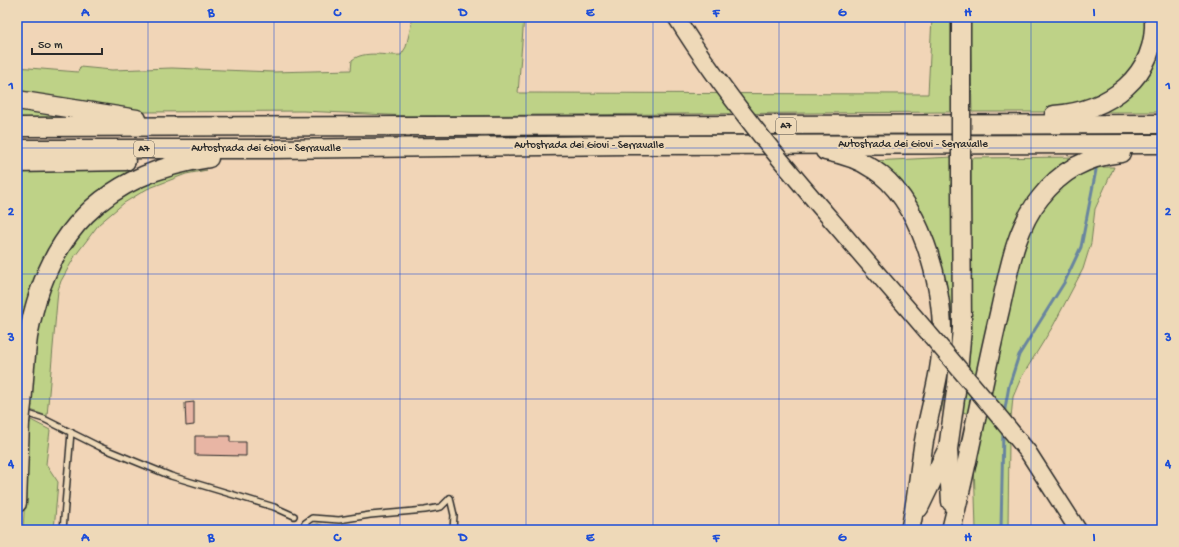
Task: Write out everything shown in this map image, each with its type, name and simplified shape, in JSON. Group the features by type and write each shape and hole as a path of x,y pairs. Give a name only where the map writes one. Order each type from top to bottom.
{"highway":[{"path":"951,527 948,449 957,384 962,328 961,17"},
{"path":"922,126 1015,116 1069,114 1089,109 1107,100 1125,88 1140,72 1150,51 1154,17"},
{"path":"17,100 113,114 178,127"},
{"name":"Autostrada dei Giovi - Serravalle","path":"17,127 922,126 1162,124"},
{"name":"Autostrada dei Giovi - Serravalle","path":"17,149 271,149 627,145 797,146 1162,144"},
{"path":"797,146 833,153 849,158 873,168 890,182 920,230 932,261 940,299 942,337 939,371 924,439 910,526"},
{"path":"951,527 1002,301 1018,240 1027,218 1039,198 1069,169 1092,158 1162,148"},
{"path":"17,503 20,413 28,338 37,299 56,254 72,230 93,207 115,190 138,177 183,162 271,149"},
{"path":"17,163 212,158"},
{"path":"910,526 948,449"}],"main road":[{"path":"676,17 716,78 797,180 992,407 1028,452 1078,530"}],"lane":[{"path":"20,413 37,416 100,447 165,474 274,507 294,516"},
{"path":"63,530 71,432"},
{"path":"302,530 305,524 312,518 340,520 370,515 425,510 441,507 450,498 454,515 453,530"}],"green space":[{"path":"413,17 524,17 518,93 928,94 932,17 954,17 952,112 409,116 303,111 145,112 103,109 17,97 17,67 78,72 80,67 112,70 172,68 273,72 351,70 352,60 363,55 401,55 406,47"},
{"path":"970,17 1148,17 1147,34 1130,76 1108,94 1061,112 972,112"},
{"path":"1162,27 1162,112 1103,112 1118,101"},
{"path":"17,107 78,118 17,118"},
{"path":"953,157 954,353 941,412 934,410 935,257 872,161"},
{"path":"1079,157 1048,177 969,414 963,412 970,335 971,158"},
{"path":"1089,167 1114,167 1095,209 1091,243 1083,269 1053,326 1021,378 1013,397 1009,439 1008,530 976,530 974,461 1027,226 1051,190"},
{"path":"139,170 76,214 17,382 17,172"},
{"path":"207,170 186,174 147,189 124,203 99,224 75,256 61,281 58,290 47,416 28,409 38,309 68,243 116,197 171,172"},
{"path":"29,419 50,430 46,464 58,482 54,530 23,530"},
{"path":"318,524 337,530 308,530 313,525"}],"building":[{"path":"194,402 194,425 186,426 185,403"},
{"path":"195,436 230,436 230,442 246,442 246,456 195,455"}],"waterway":[{"path":"1004,414 1009,386 1019,355 1064,283 1081,247 1096,170"},
{"path":"1001,530 1003,430"}]}
